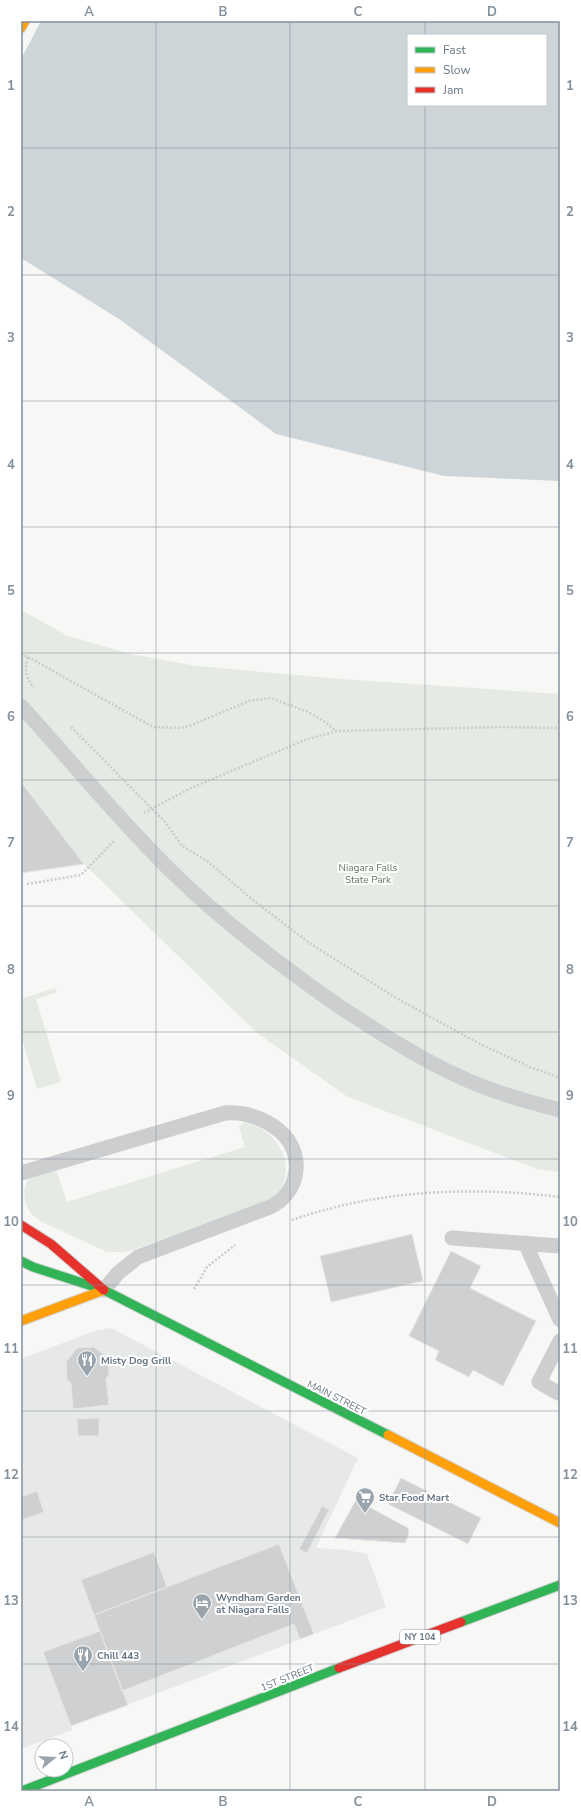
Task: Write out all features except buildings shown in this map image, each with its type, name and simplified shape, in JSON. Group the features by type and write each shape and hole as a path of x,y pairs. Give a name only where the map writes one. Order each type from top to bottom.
{"main road":[{"path":"21,28 25,21"},
{"path":"21,1225 51,1244 104,1290"},
{"path":"21,1261 33,1267 104,1290"},
{"path":"21,1321 104,1290"},
{"name":"MAIN STREET","path":"104,1290 560,1523"},
{"name":"1ST STREET","path":"22,1791 384,1650 560,1585"}],"lane":[{"path":"21,706 128,826 171,871 251,941 308,984 406,1048 456,1075 508,1095 560,1110"},
{"path":"21,1173 225,1113 239,1113 257,1118 277,1129 285,1136 294,1156 296,1178 289,1194 284,1200 270,1207 138,1257 118,1273 104,1290"},
{"path":"452,1238 560,1246"},
{"path":"525,1243 560,1320"},
{"path":"558,1393 539,1382 560,1341"}],"path":[{"path":"21,654 153,727 179,728 189,726 249,700 271,698 308,712 337,731"},
{"path":"28,657 25,673 27,679 35,689"},
{"path":"69,725 152,808 166,823 182,846 207,861 253,900 308,942 396,998 480,1044 530,1067 560,1078"},
{"path":"27,884 81,875 128,826 152,808 191,788 305,740 337,731 502,727 560,728"},
{"path":"290,1221 351,1203 408,1194 447,1192 510,1192 560,1197"},
{"path":"194,1289 207,1266 239,1242"}],"shaded area":[{"path":"21,21 560,21 560,481 444,476 276,434 119,319 21,258"},
{"path":"111,1328 358,1458 316,1548 347,1550 367,1554 386,1607 71,1726 72,1730 51,1738 34,1738 34,1744 21,1749 21,1359 97,1330"}],"green space":[{"name":"Niagara Falls State Park","path":"21,610 68,636 130,654 197,666 341,679 560,694 560,1172 537,1169 348,1097 257,1033 84,864 21,782"},
{"path":"54,988 57,990 55,993 36,999 61,1082 37,1089 21,1035 21,999"},
{"path":"244,1122 262,1129 269,1135 281,1149 284,1157 286,1166 282,1187 276,1196 265,1202 136,1249 124,1252 107,1252 42,1222 31,1214 25,1202 24,1190 28,1179 56,1170 67,1202 245,1147 239,1127"}],"pier":[{"path":"21,21 41,21 21,59"}],"traffic: fast":[{"path":"21,1261 33,1267 95,1287"},
{"path":"104,1290 388,1435"},
{"path":"461,1622 560,1585"},
{"path":"22,1791 339,1668"}],"traffic: slow":[{"path":"21,28 25,21"},
{"path":"21,1321 104,1290"},
{"path":"388,1435 560,1523"}],"traffic: jam":[{"path":"21,1225 51,1244 104,1290"},
{"path":"339,1668 461,1622"}],"place":[{"name":"Misty Dog Grill","path":"87,1377"},
{"name":"Star Food Mart","path":"365,1514"},
{"name":"Wyndham Garden at Niagara Falls","path":"202,1620"},
{"name":"Chill 443","path":"83,1672"}]}
